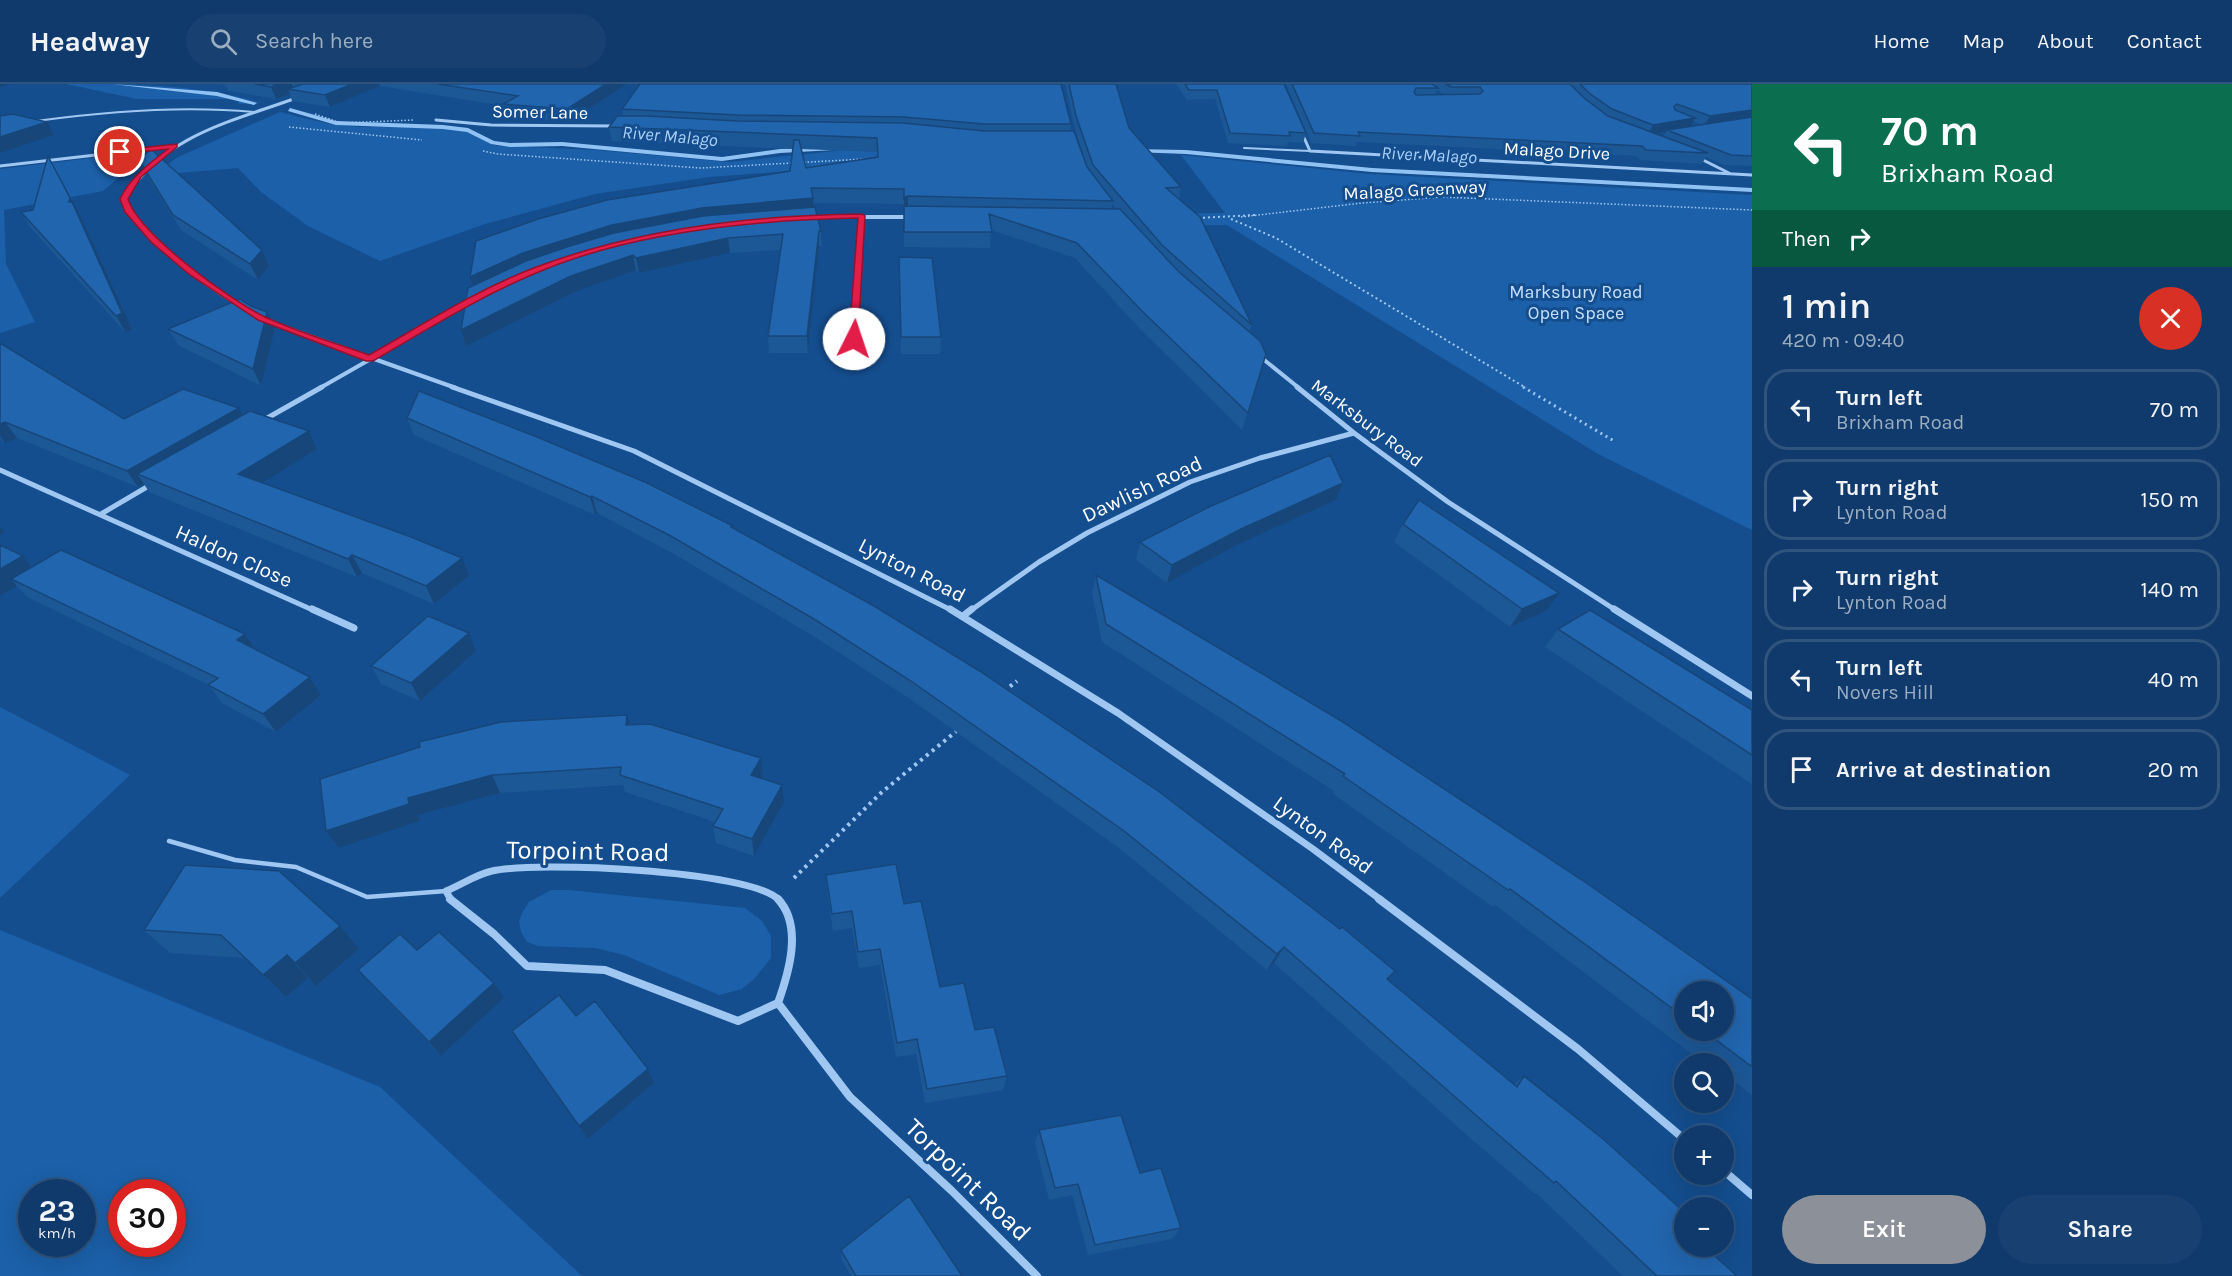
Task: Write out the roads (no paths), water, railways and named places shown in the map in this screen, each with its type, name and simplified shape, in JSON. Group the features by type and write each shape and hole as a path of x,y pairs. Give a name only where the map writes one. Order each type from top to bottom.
{"street":[{"path":"243,307 193,273 154,240 128,211 124,199 139,175 175,146 254,112 302,96"},
{"name":"Somer Lane","path":"436,120 491,125 618,126"},
{"path":"1298,122 1310,151"},
{"path":"0,166 175,146"},
{"name":"Malago Drive","path":"1310,151 1752,175"},
{"name":"Malago Drive","path":"1690,154 1732,174"},
{"path":"854,339 862,216"},
{"path":"806,217 920,217"},
{"path":"261,421 476,298"},
{"name":"Lynton Road","path":"261,318 370,359 634,451 963,616 1118,713 1313,849 1578,1049 1674,1131"},
{"name":"Marksbury Road","path":"1253,351 1354,433 1448,502 1752,696"},
{"name":"Dawlish Road","path":"963,616 1039,562 1087,533 1190,482 1260,458 1354,433"},
{"name":"Haldon Close","path":"0,470 354,628"},
{"path":"101,514 161,479"},
{"name":"Torpoint Road","path":"446,891 491,871 530,867 682,873 761,889 776,896 789,912 791,941 787,981 778,1003 850,1097 952,1191 1037,1276"},
{"path":"446,891 452,901 494,934 527,966 605,970 738,1020 778,1003"},
{"path":"1734,1180 1752,1195"}],"lane":[{"path":"34,121 168,110 227,108 254,112"},
{"path":"1244,148 1310,151"},
{"path":"169,841 235,860 296,867 367,897 446,891"}],"waterway":[{"name":"River Malago","path":"115,84 217,94 254,103"},
{"name":"River Malago","path":"290,110 336,123 468,130 493,143 510,145 562,144 722,159 780,151 834,148"},
{"name":"River Malago","path":"1134,150 1186,152 1372,170 1752,190"}],"park label":[{"name":"Marksbury Road Open Space","path":"1576,302"}]}
